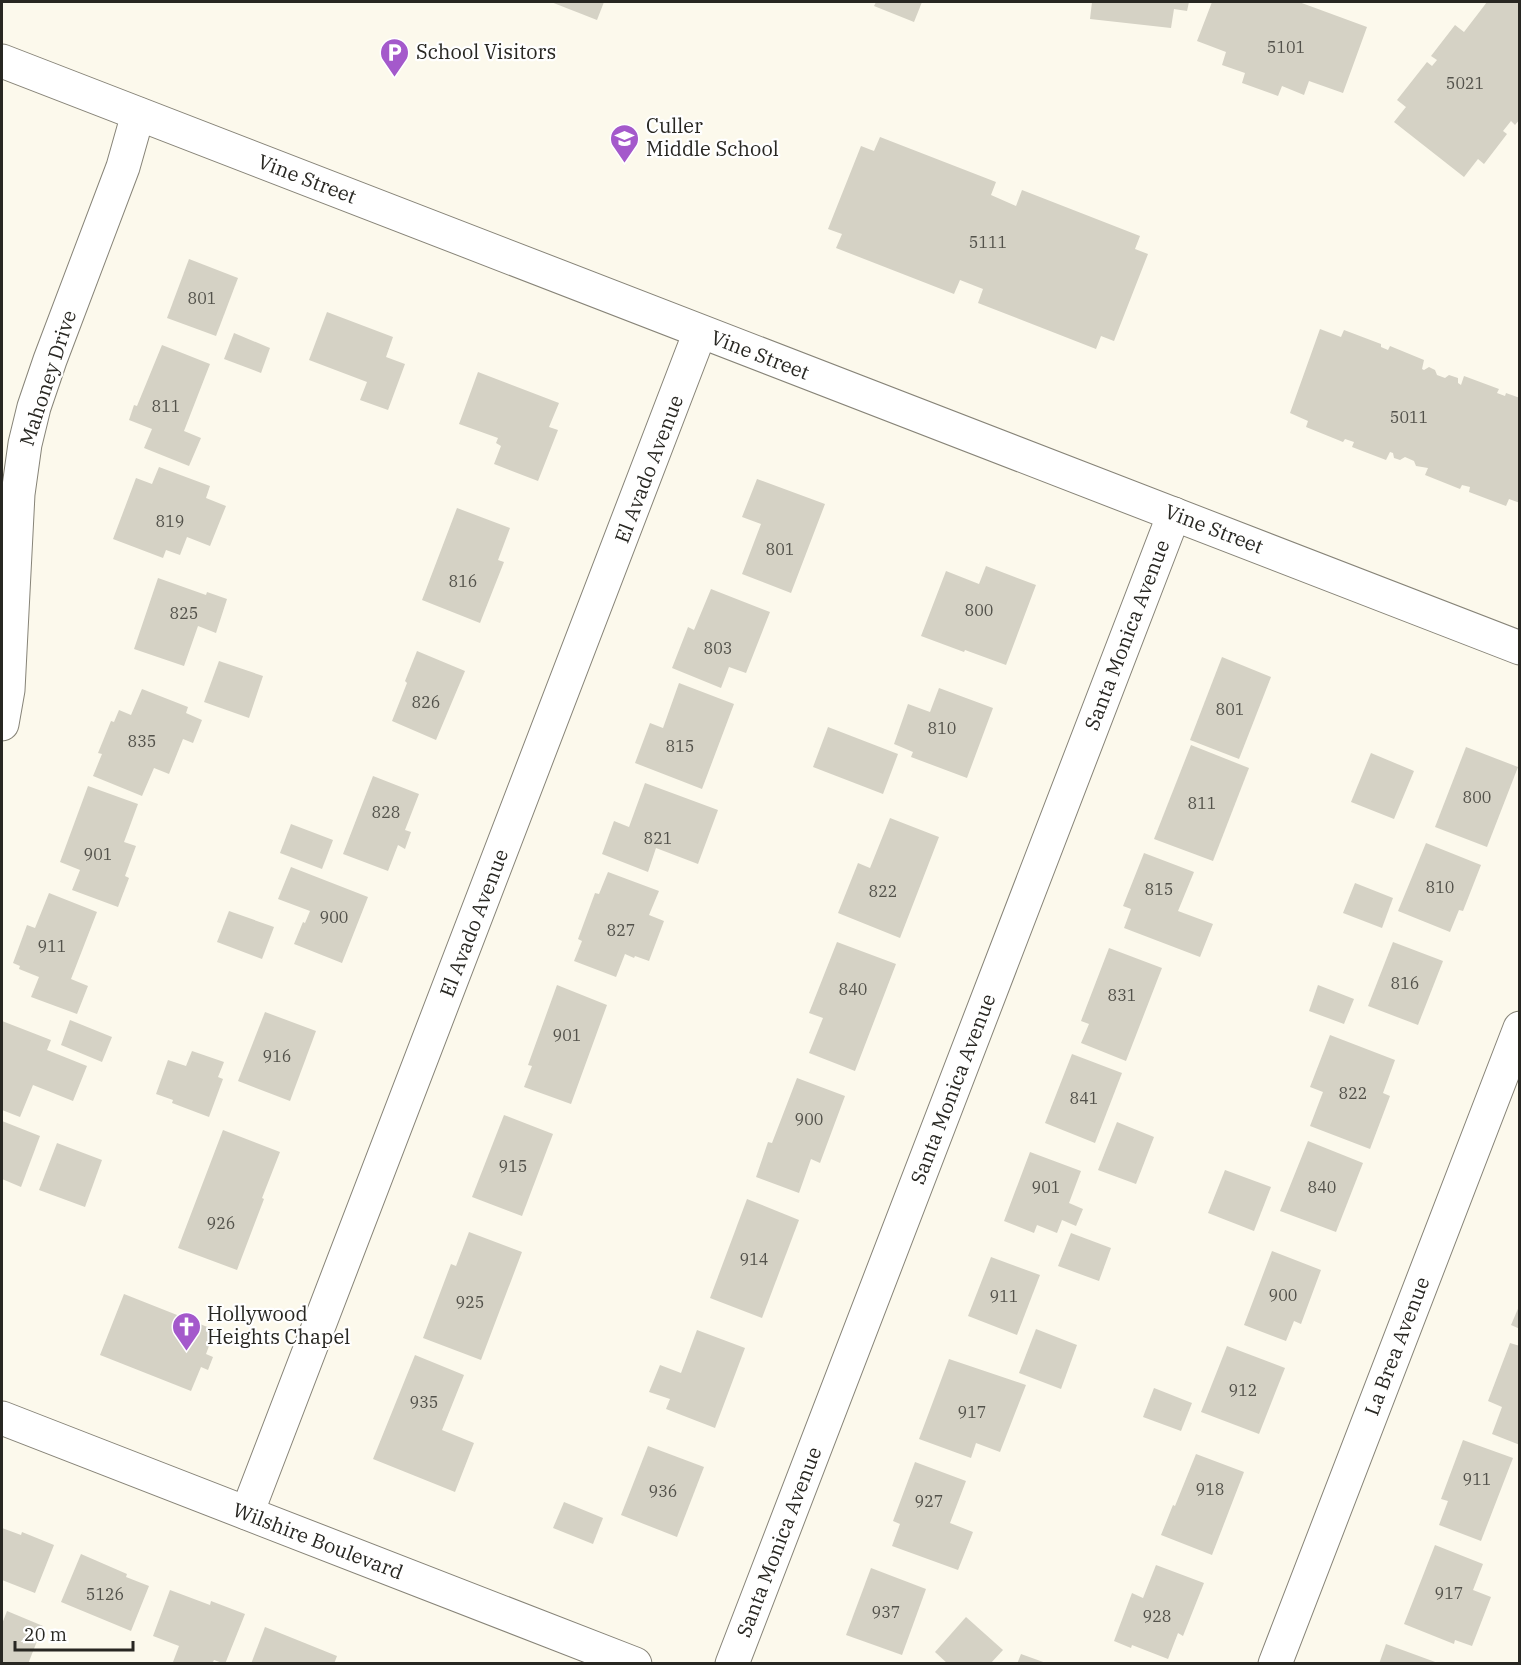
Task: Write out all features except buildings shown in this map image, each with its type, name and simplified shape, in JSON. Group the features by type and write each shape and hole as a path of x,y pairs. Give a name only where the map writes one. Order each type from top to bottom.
{"street":[{"name":"Vine Street","path":"2,61 1520,648"},
{"name":"Mahoney Drive","path":"2,724 8,690 18,494 25,444 47,369 123,168 138,114"},
{"name":"El Avado Avenue","path":"247,1513 700,332"},
{"name":"Santa Monica Avenue","path":"732,1664 1174,514"},
{"name":"La Brea Avenue","path":"1275,1664 1520,1028"},
{"name":"Wilshire Boulevard","path":"2,1418 635,1664"}],"place":[{"name":"School Visitors","path":"395,78"},
{"name":"Culler Middle School","path":"625,164"},
{"name":"Hollywood Heights Chapel","path":"186,1352"}]}
